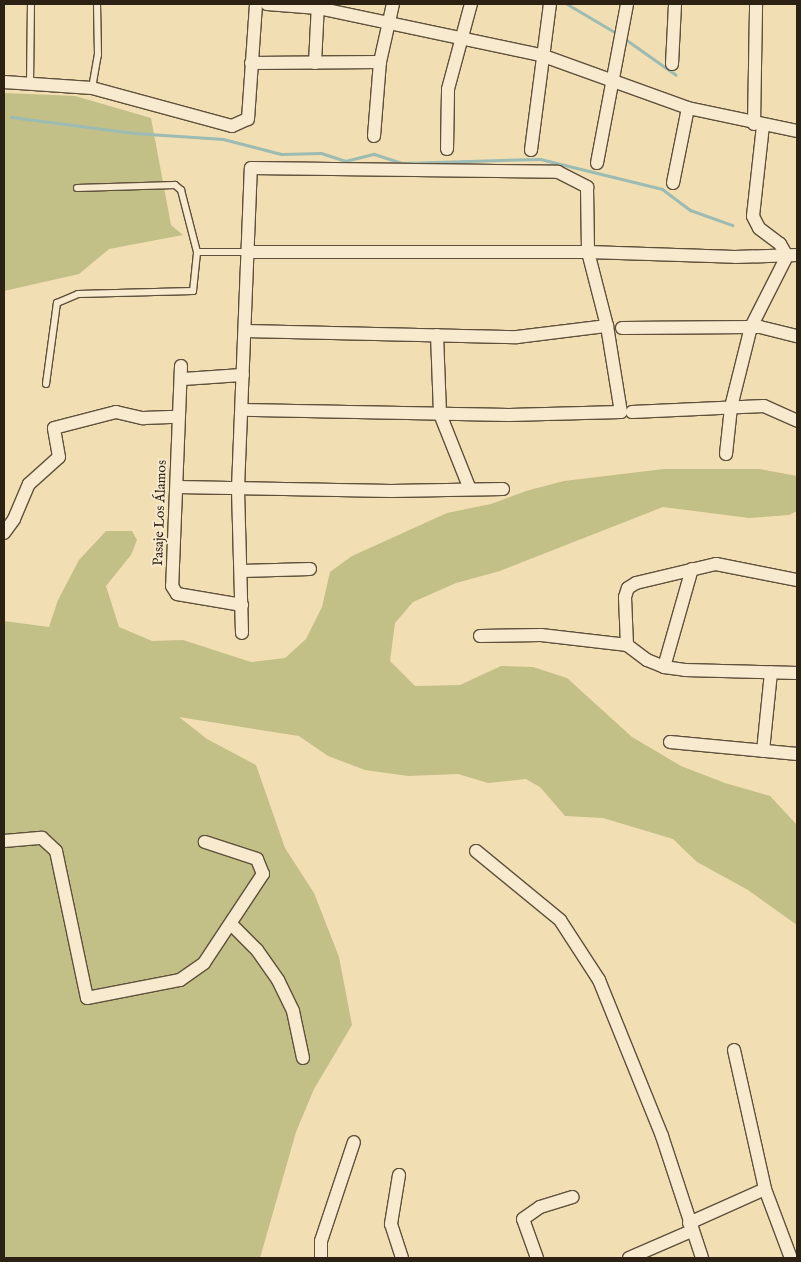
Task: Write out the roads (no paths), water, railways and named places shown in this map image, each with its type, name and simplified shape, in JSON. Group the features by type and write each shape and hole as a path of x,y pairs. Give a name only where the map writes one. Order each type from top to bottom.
{"street":[{"path":"4,82 92,88 232,126 248,119 256,4"},
{"path":"267,4 318,6 541,55 688,108 758,125 797,131"},
{"path":"374,136 380,62 393,4"},
{"path":"447,149 448,89 471,4"},
{"path":"531,150 541,55 550,4"},
{"path":"597,163 628,4"},
{"path":"672,64 675,4"},
{"path":"756,4 758,125 753,216 759,228 792,255"},
{"path":"315,63 318,6"},
{"path":"252,64 380,62"},
{"path":"672,183 688,108"},
{"path":"242,410 440,414 621,412 606,326 588,252 586,187 558,172 251,168 250,252 244,331 238,488 242,571 242,632"},
{"path":"250,252 588,252 792,255"},
{"path":"726,454 731,407 750,327 792,255"},
{"path":"244,331 517,337 606,326"},
{"path":"622,328 750,327 776,329 797,336"},
{"path":"438,335 440,414 469,488"},
{"name":"Pasaje Los Álamos","path":"242,605 177,594 172,586 177,487 177,417 182,373 243,376"},
{"path":"632,412 764,406 797,421"},
{"path":"4,533 14,519 29,484 59,457 54,428 116,412 143,418 177,417"},
{"path":"177,487 391,491 469,488 503,489"},
{"path":"627,645 625,597 628,588 636,583 707,565 730,566 797,580"},
{"path":"242,571 310,569"},
{"path":"664,667 692,569"},
{"path":"480,636 541,635 627,645 646,660 664,667 797,673"},
{"path":"763,751 771,672"},
{"path":"670,742 797,754"},
{"path":"4,842 42,838 56,851 87,998 187,977 204,963 263,874 257,859 205,842"},
{"path":"476,851 560,920 595,972 662,1136 690,1227 702,1258"},
{"path":"231,924 257,950 278,980 293,1012 303,1058"},
{"path":"734,1050 765,1189 791,1258"},
{"path":"321,1258 321,1240 354,1142"},
{"path":"399,1175 391,1224 402,1258"},
{"path":"628,1258 765,1189"},
{"path":"537,1258 523,1219 540,1207 573,1197"}],"lane":[{"path":"30,84 31,4"},
{"path":"92,88 98,55 98,4"},
{"path":"46,384 57,303 78,294 193,291 197,252 181,190 175,185 76,188"},
{"path":"197,252 250,252"}],"waterway":[{"path":"567,4 618,34"},
{"path":"625,39 676,75"},
{"path":"11,117 134,133 223,139 281,154 321,153 345,161 374,154 402,163 540,159 662,189 690,210 732,225"}]}
